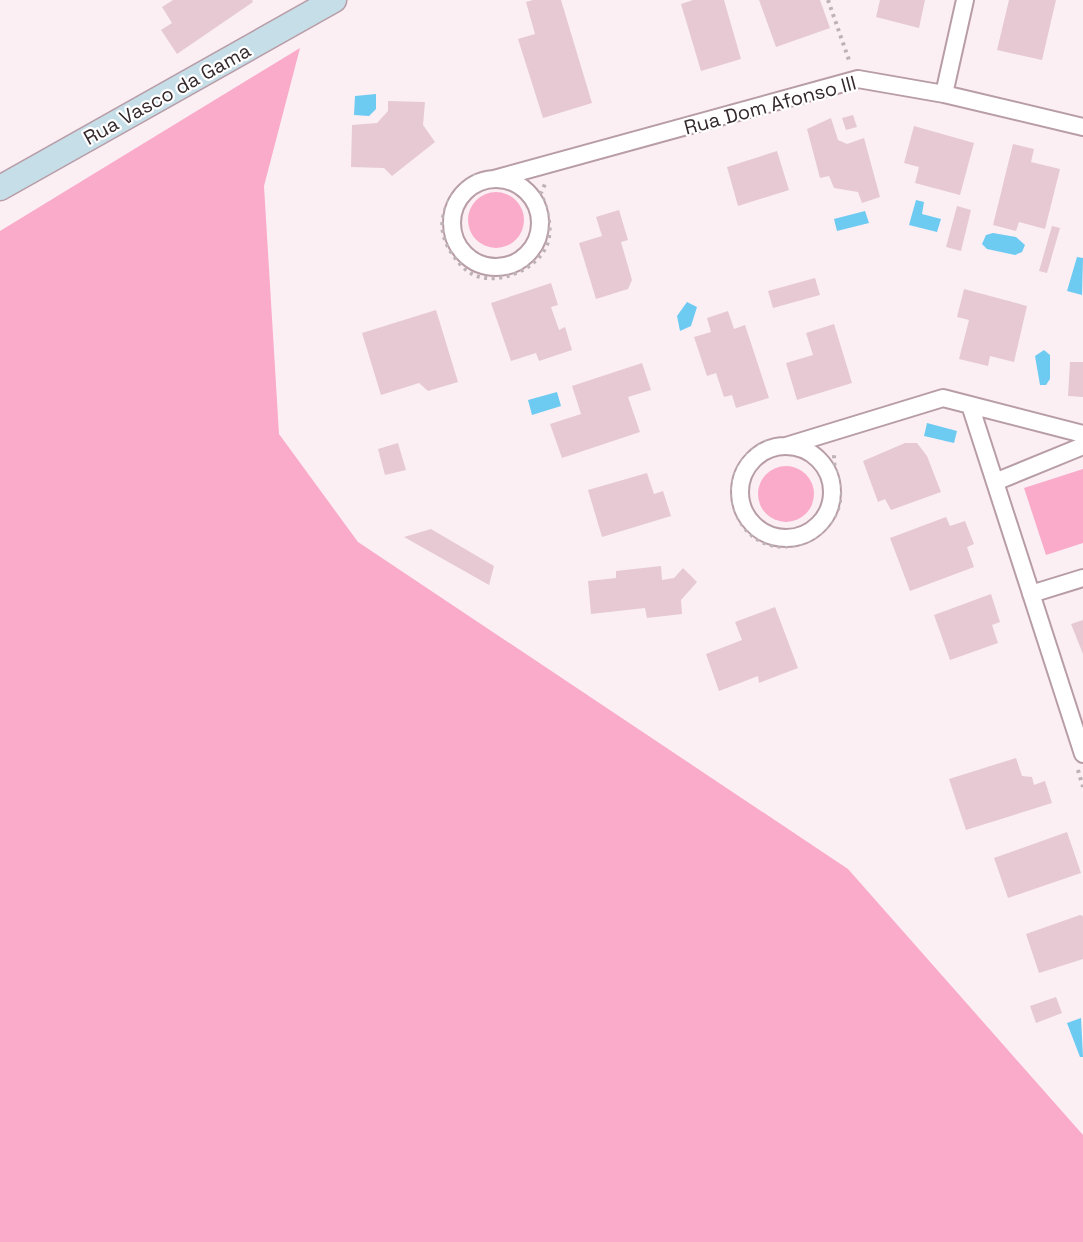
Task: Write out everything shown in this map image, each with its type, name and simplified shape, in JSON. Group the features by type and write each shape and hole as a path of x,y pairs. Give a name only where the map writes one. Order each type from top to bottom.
{"street":[{"path":"944,94 965,0"},
{"name":"Rua Vasco da Gama","path":"0,189 321,3"},
{"name":"Rua Dom Afonso III","path":"494,179 858,79 944,94 1083,127"},
{"path":"532,197 533,179 564,160"},
{"path":"494,179 507,180 522,187 532,197 539,212 540,224 537,240 529,253 517,263 502,267 488,267 475,262 464,253 456,240 453,214 459,200 469,189 494,179"},
{"path":"845,430 825,447 824,466 830,481 832,497 827,512 813,530 786,538 770,535 756,527 746,515 740,490 745,472 754,458 781,442 845,430 944,398 1083,434"},
{"path":"970,405 1031,594 1080,760"},
{"path":"781,442 810,453 824,466"},
{"path":"995,482 1083,446"},
{"path":"1031,594 1083,578"}],"path":[{"path":"828,0 852,67"},
{"path":"781,442 750,451 742,460 732,489 732,504 740,523 749,534 780,548 793,546 819,535 833,520 842,497 834,455 837,447"},
{"path":"1080,760 1083,787"}],"shaded area":[{"path":"300,48 264,186 279,434 358,542 848,869 1083,1135 1083,1242 0,1242 0,231"},
{"path":"496,192 507,194 516,200 522,209 524,220 522,231 516,240 507,246 496,248 485,246 476,240 470,231 468,220 470,209 476,200 485,194"},
{"path":"786,466 797,468 806,474 812,483 814,494 812,505 806,514 797,520 786,522 775,520 766,514 760,505 758,494 760,483 766,474 775,468"},
{"path":"1083,469 1083,543 1046,555 1024,488"}],"water":[{"path":"376,94 376,109 369,116 354,115 355,96"},
{"path":"916,200 924,202 922,214 941,219 937,232 909,225"},
{"path":"865,211 869,223 837,231 834,219"},
{"path":"993,233 1016,237 1025,245 1022,252 1015,255 987,249 982,244 986,235"},
{"path":"1077,257 1083,258 1082,295 1067,291"},
{"path":"687,302 697,307 691,326 680,331 677,316"},
{"path":"1044,350 1050,355 1050,379 1046,385 1040,385 1035,356"},
{"path":"557,392 561,406 532,415 528,400"},
{"path":"927,423 957,431 954,443 924,436"},
{"path":"1081,1018 1083,1057 1080,1057 1067,1023"}],"building":[{"path":"173,0 252,0 253,2 177,54 161,30 172,23 162,7"},
{"path":"561,0 592,103 543,118 518,39 535,34 526,2"},
{"path":"693,0 724,0 741,59 701,71 681,4"},
{"path":"759,0 820,0 830,28 776,47"},
{"path":"880,0 925,0 919,28 876,17"},
{"path":"1009,0 1056,0 1042,60 997,50"},
{"path":"388,101 425,102 423,125 435,142 392,176 384,168 351,167 352,125 377,123 388,111"},
{"path":"853,115 857,127 846,130 842,118"},
{"path":"831,118 838,140 847,144 864,138 880,197 862,203 858,192 834,188 829,176 820,178 807,129"},
{"path":"914,126 974,143 960,195 915,183 919,167 904,163"},
{"path":"1013,144 1034,149 1031,162 1060,169 1045,229 1019,222 1016,231 993,225"},
{"path":"777,151 789,190 738,206 727,167"},
{"path":"957,206 971,210 961,251 946,247"},
{"path":"619,210 628,240 621,242 632,280 628,289 596,299 579,243 602,236 596,217"},
{"path":"1052,226 1060,228 1047,273 1039,271"},
{"path":"815,278 820,295 773,308 768,291"},
{"path":"551,283 558,305 551,307 559,330 565,327 572,350 539,361 536,353 511,361 491,303"},
{"path":"964,289 1027,306 1014,362 990,356 988,366 959,359 969,320 957,317"},
{"path":"436,310 458,382 428,391 419,383 381,395 362,333"},
{"path":"728,311 734,329 745,325 769,398 736,408 732,395 724,397 716,373 707,376 694,337 711,332 707,318"},
{"path":"834,324 852,383 797,400 786,363 813,355 806,333"},
{"path":"1070,362 1083,362 1083,397 1068,396"},
{"path":"642,363 651,390 628,397 640,432 562,458 550,424 581,414 572,386"},
{"path":"398,443 406,470 385,475 378,449"},
{"path":"905,443 917,443 927,456 941,492 891,510 885,499 878,502 863,461"},
{"path":"647,473 654,494 663,491 671,516 602,537 588,490"},
{"path":"946,517 950,526 965,521 974,544 967,547 974,567 910,591 890,538"},
{"path":"431,529 494,566 489,585 404,537"},
{"path":"661,566 662,580 674,578 683,568 697,582 681,600 682,614 647,618 645,608 591,614 588,581 616,578 616,571"},
{"path":"991,594 1000,622 992,625 998,643 950,660 934,615"},
{"path":"775,607 798,668 759,683 758,676 719,691 706,654 742,640 735,622"},
{"path":"1083,620 1083,654 1071,624"},
{"path":"1016,758 1022,776 1032,777 1034,785 1045,781 1052,803 966,830 949,779"},
{"path":"1067,832 1081,873 1008,898 994,858"},
{"path":"1080,915 1083,916 1083,959 1039,973 1026,934"},
{"path":"1056,997 1062,1013 1036,1023 1030,1006"}]}
